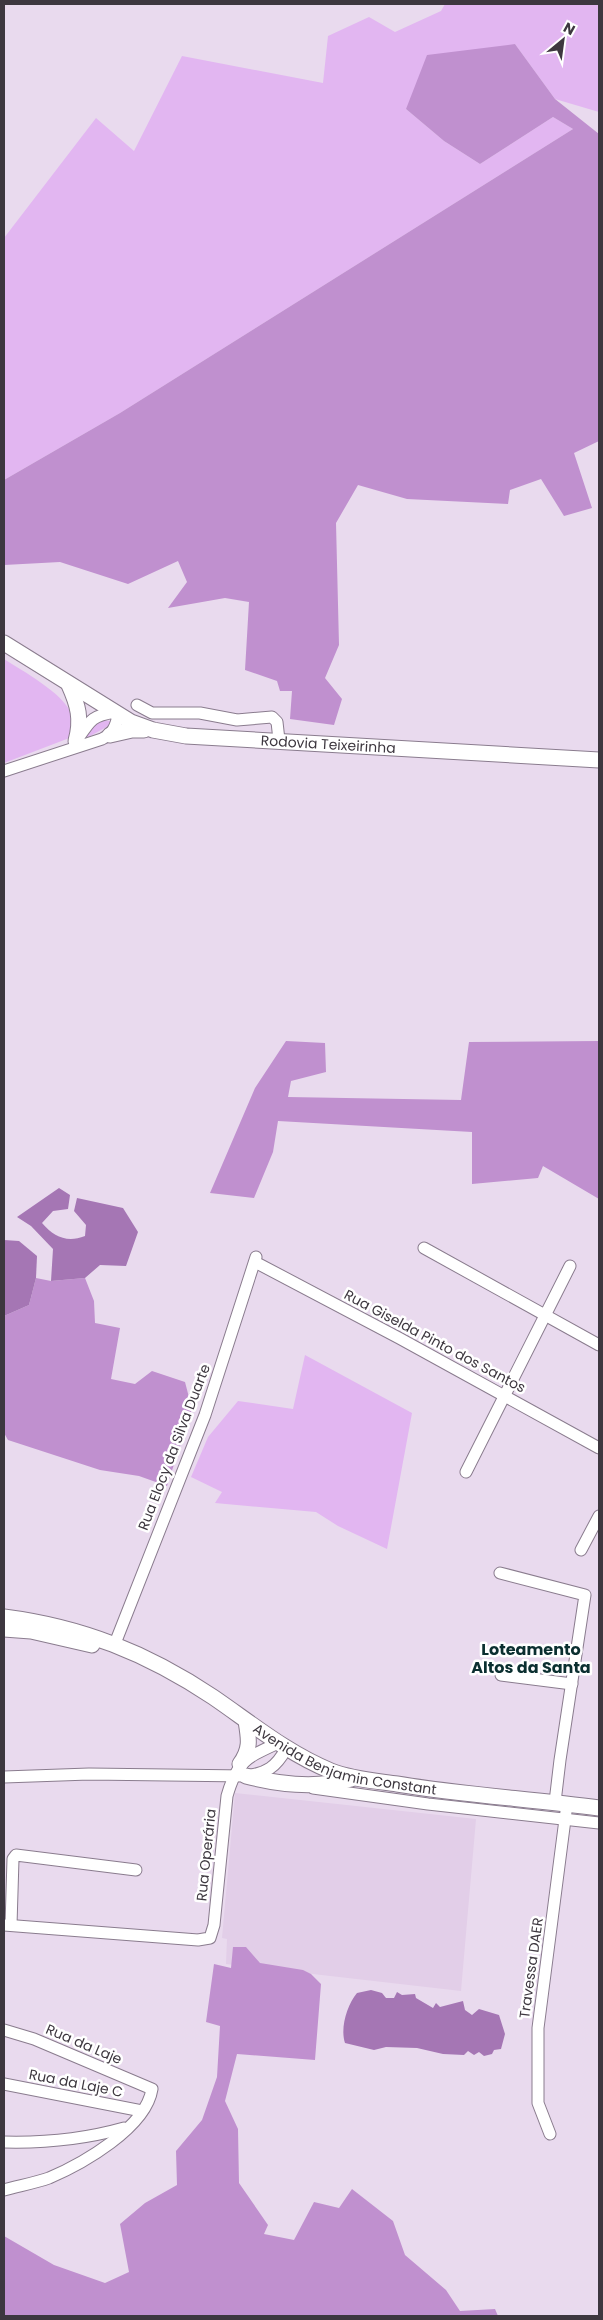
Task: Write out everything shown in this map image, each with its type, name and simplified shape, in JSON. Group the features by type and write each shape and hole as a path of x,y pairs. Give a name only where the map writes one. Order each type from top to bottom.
{"main road":[{"name":"Rodovia Teixeirinha","path":"4,643 116,714 155,731 239,738 599,760"},
{"path":"69,685 78,706 80,717 73,744"},
{"path":"110,735 132,730 155,731"},
{"name":"Avenida Benjamin Constant","path":"4,1617 93,1636 148,1659 182,1677 282,1746 333,1772 433,1790 563,1808 599,1808"},
{"name":"Avenida Benjamin Constant","path":"4,1629 31,1631 89,1644 114,1646"},
{"path":"246,1721 250,1739 249,1752 240,1772 271,1782 301,1785 341,1782 356,1777"},
{"path":"301,1785 308,1776 306,1759"}],"street":[{"path":"137,706 152,713 200,713 237,720 272,717 277,722 278,740"},
{"path":"155,731 164,713"},
{"path":"4,771 73,744 85,745 110,735 116,725 116,714 97,716 91,719 73,744"},
{"path":"237,720 239,738"},
{"path":"424,1248 599,1345"},
{"name":"Rua Giselda Pinto dos Santos","path":"255,1259 599,1448"},
{"name":"Rua Elocy da Silva Duarte","path":"114,1646 205,1415 255,1259"},
{"path":"466,1472 570,1266"},
{"path":"581,1550 599,1516"},
{"name":"Travessa DAER","path":"500,1573 586,1595 572,1684 563,1808 538,2028 538,2103 550,2134"},
{"path":"501,1675 572,1684"},
{"path":"240,1772 282,1746"},
{"path":"4,1777 240,1772 263,1774 277,1763 282,1746"},
{"name":"Rua Operária","path":"7,1925 198,1940 210,1938 214,1925 227,1796 240,1772"},
{"name":"Avenida Benjamin Constant","path":"301,1785 328,1791 428,1804 563,1808 599,1822"},
{"path":"7,1925 13,1859 16,1854 136,1870"},
{"name":"Rua da Laje","path":"4,2030 34,2039 152,2089 151,2097 142,2111"},
{"name":"Rua da Laje C","path":"4,2084 142,2111"},
{"path":"4,2190 47,2178 76,2164 109,2144 142,2111"},
{"path":"4,2142 32,2142 100,2135 128,2127"}],"shaded area":[{"path":"445,4 599,4 599,112 555,99 515,44 406,109 444,141 480,164 553,117 573,129 120,413 4,480 4,238 96,118 134,151 182,56 323,83 328,36 369,17 395,32 441,11"},
{"path":"515,44 555,99 599,134 599,441 574,453 592,508 564,516 541,479 510,490 508,504 407,499 358,485 336,523 339,645 325,678 342,699 334,725 290,719 292,691 280,691 277,681 245,670 249,602 225,598 168,608 187,582 178,561 128,584 60,562 4,565 4,480 120,413 573,129 553,117 480,164 444,141 406,109 427,55"},
{"path":"4,659 52,691 67,706 73,722 72,737 4,763"},
{"path":"102,720 110,721 110,725 83,740 92,725"},
{"path":"286,1041 325,1043 326,1072 291,1081 288,1097 461,1100 469,1042 599,1041 599,1199 543,1166 538,1178 472,1184 472,1132 278,1121 273,1152 254,1198 210,1193 255,1088"},
{"path":"59,1188 70,1195 68,1209 53,1211 42,1223 56,1235 67,1239 78,1238 85,1236 86,1225 74,1211 77,1198 123,1208 138,1232 126,1266 100,1265 85,1278 51,1281 53,1249 31,1226 17,1217"},
{"path":"4,1240 19,1241 37,1256 36,1278 29,1305 4,1316"},
{"path":"36,1278 51,1281 85,1278 94,1301 95,1323 120,1328 111,1379 135,1384 152,1371 185,1382 192,1409 167,1486 139,1476 100,1470 8,1440 4,1433 4,1316 29,1305"},
{"path":"305,1355 412,1413 387,1549 338,1526 316,1512 215,1503 222,1492 191,1477 208,1437 238,1401 293,1409"},
{"path":"235,1793 476,1819 461,1991 226,1964 227,1939 222,1938"},
{"path":"233,1947 246,1947 260,1963 303,1970 311,1974 321,1984 315,2060 237,2054 225,2101 238,2129 239,2183 268,2225 264,2234 294,2240 314,2202 339,2208 352,2189 393,2221 405,2255 446,2290 460,2311 495,2309 498,2316 4,2316 4,2236 54,2265 105,2283 129,2272 120,2224 145,2203 177,2185 176,2151 202,2120 217,2077 220,2026 206,2022 214,1964 231,1968"},
{"path":"371,1990 382,1993 386,1998 394,1998 397,1992 402,1995 415,1994 416,1998 433,2008 436,2003 440,2007 463,2001 465,2010 472,2015 479,2009 499,2015 505,2034 501,2049 494,2050 492,2054 484,2056 479,2052 474,2055 468,2051 464,2055 443,2054 417,2048 386,2047 374,2050 345,2043 343,2031 345,2017 350,2004 357,1993"}],"district":[{"name":"Loteamento Altos da Santa","path":"531,1658"}]}
